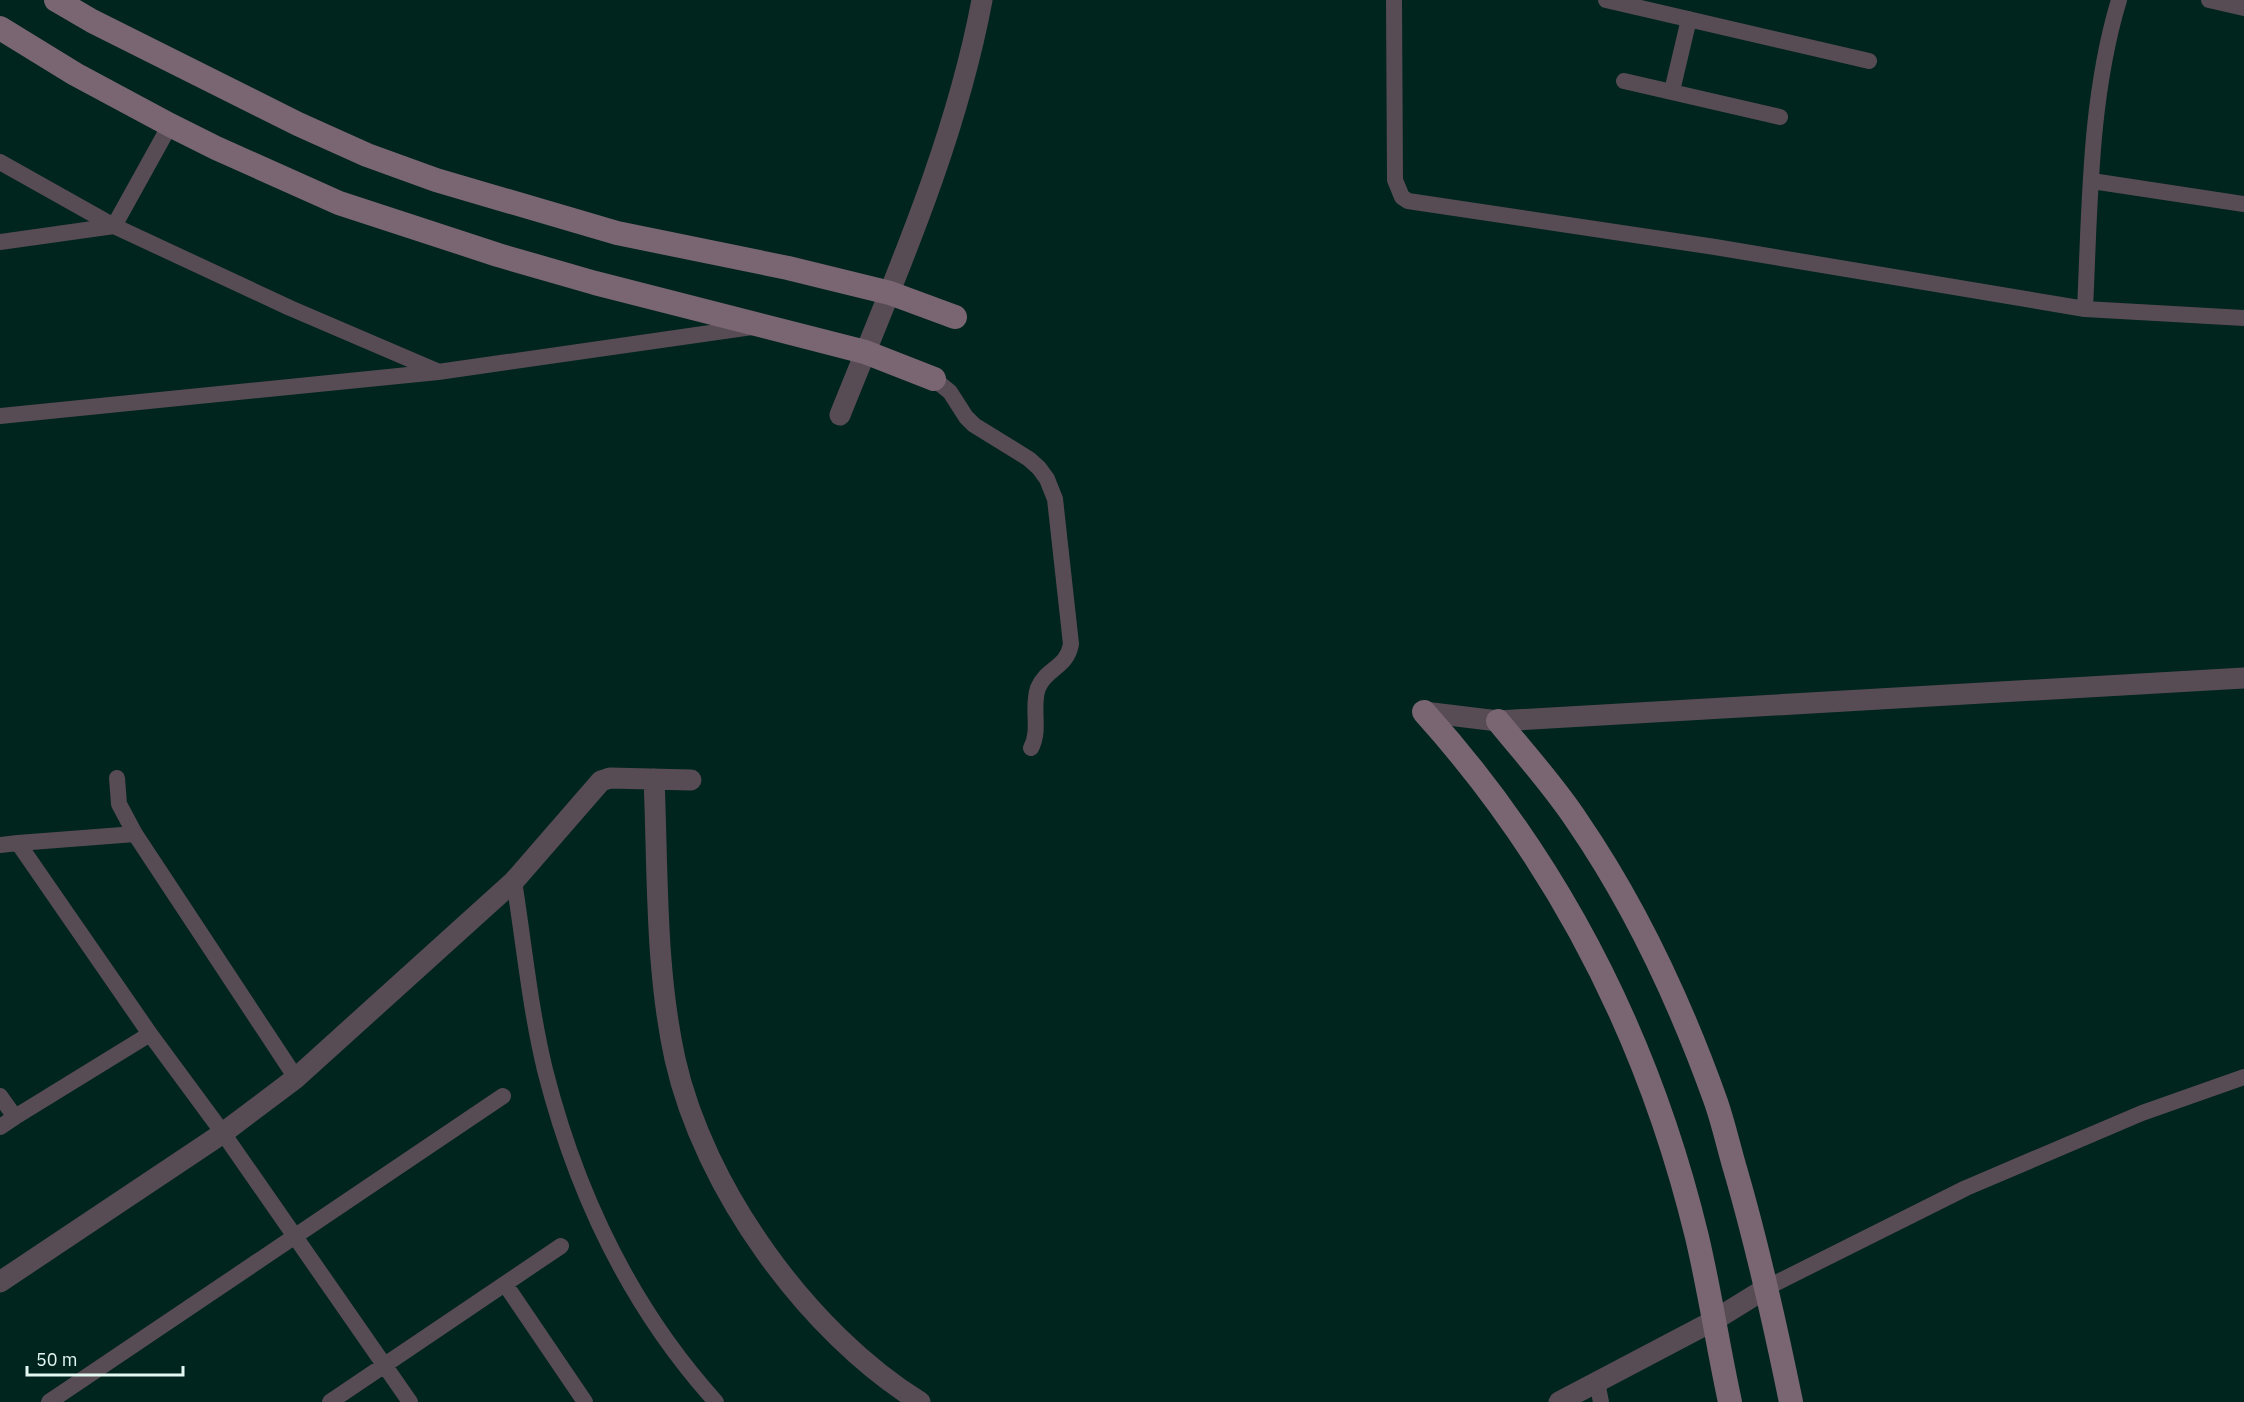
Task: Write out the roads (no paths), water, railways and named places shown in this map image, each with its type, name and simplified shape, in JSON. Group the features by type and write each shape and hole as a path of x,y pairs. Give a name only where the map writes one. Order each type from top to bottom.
{"main road":[{"path":"56,0 102,27 289,120 367,155 436,180 616,232 788,268 890,293 955,317"},
{"path":"0,28 75,74 170,125 339,203 498,255 584,280 865,352 934,379"},
{"path":"1424,712 1458,751 1508,816 1572,916 1606,978 1639,1053 1662,1117 1696,1236 1730,1402"},
{"path":"1498,721 1556,790 1578,822 1622,895 1658,963 1694,1046 1716,1104 1767,1287 1791,1402"}],"street":[{"path":"840,415 890,293 949,129 975,38 982,0"},
{"path":"1394,0 1395,180 1402,197 1408,201 1715,247 2085,309 2244,318"},
{"path":"1606,0 1869,62"},
{"path":"2085,309 2092,181 2100,92 2119,0"},
{"path":"2209,0 2244,8"},
{"path":"1672,91 1689,19"},
{"path":"1624,81 1780,117"},
{"path":"114,226 170,125"},
{"path":"0,162 114,226 290,308 438,372"},
{"path":"2092,181 2244,204"},
{"path":"0,242 114,226"},
{"path":"0,416 438,372 765,325"},
{"path":"934,379 950,392 966,417 975,425 1029,459 1039,468 1047,479 1055,499 1071,644 1066,660 1047,676 1037,691 1036,740 1031,748"},
{"path":"1424,712 1498,721 2244,678"},
{"path":"117,778 119,804 135,834 296,1078"},
{"path":"0,1282 223,1133 296,1078 514,881 601,781 610,778 691,780"},
{"path":"654,779 665,999 675,1060 703,1145 748,1224 781,1273 843,1341 920,1402"},
{"path":"0,845 135,834"},
{"path":"18,843 410,1402"},
{"path":"514,881 540,1048 576,1172 629,1283 696,1379 716,1402"},
{"path":"0,1126 150,1034"},
{"path":"1559,1402 1599,1392 1767,1287 1966,1188 2142,1113 2244,1077"},
{"path":"0,1096 15,1117"},
{"path":"49,1402 503,1096"},
{"path":"330,1402 561,1246"},
{"path":"505,1284 585,1402"}]}
